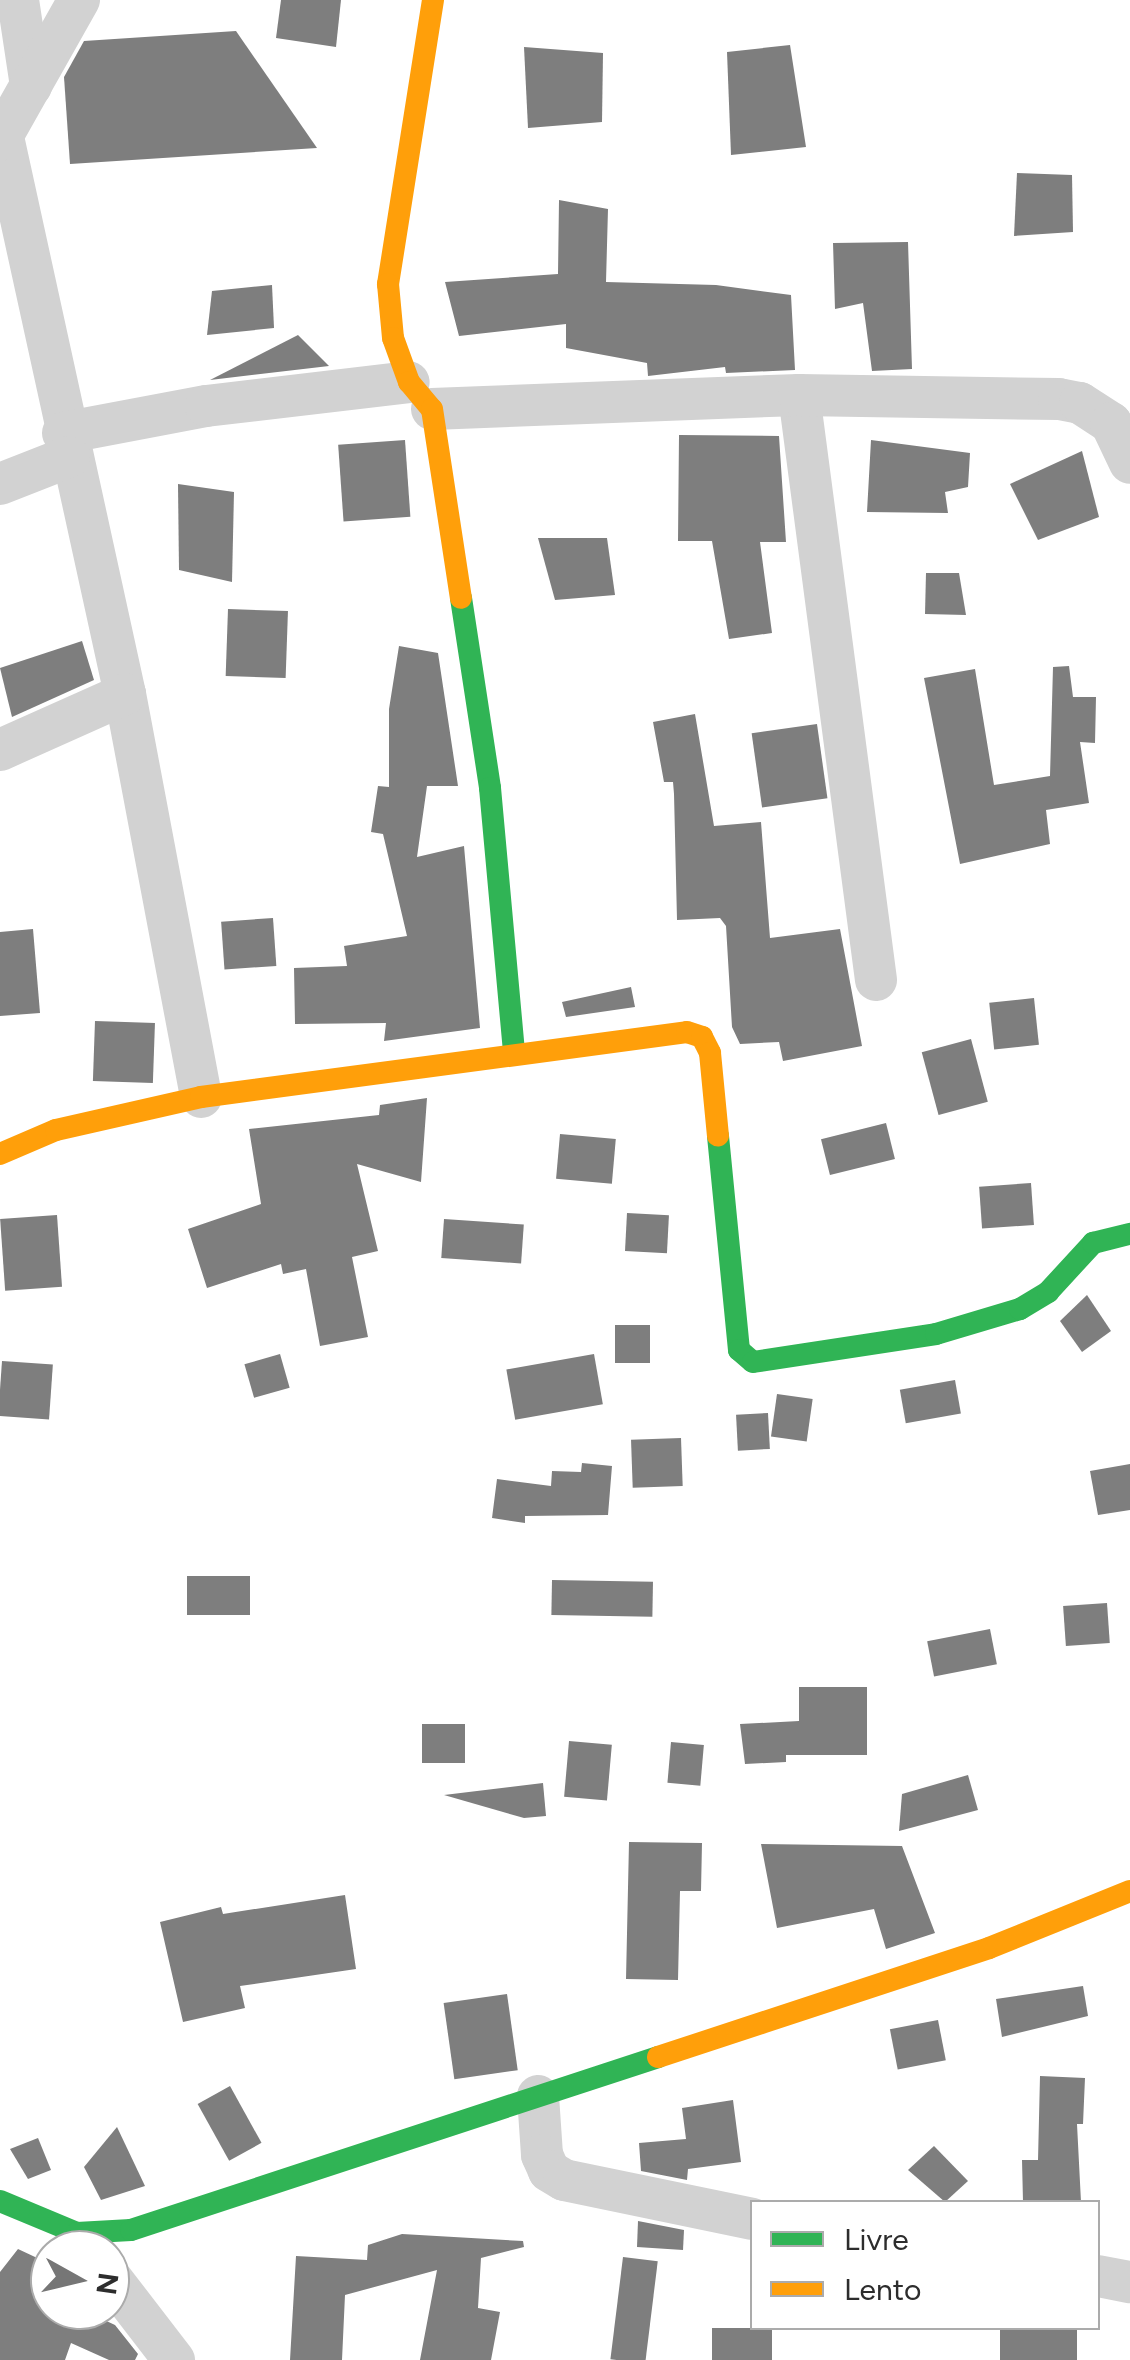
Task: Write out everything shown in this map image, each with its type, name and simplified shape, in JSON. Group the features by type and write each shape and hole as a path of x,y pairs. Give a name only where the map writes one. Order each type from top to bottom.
{"street":[{"path":"18,0 31,86"},
{"path":"79,0 1,138 66,445 125,694 201,1097"},
{"path":"432,0 388,284 393,338 421,395 490,788 514,1052"},
{"path":"0,484 66,445 206,406 421,395 799,396 1080,403 1111,423 1130,463"},
{"path":"799,396 876,980"},
{"path":"0,750 125,694"},
{"path":"0,1154 56,1130 201,1097 514,1052 686,1032 702,1037 710,1053 740,1350 753,1362 936,1334 1020,1309 1048,1292 1093,1242 1130,1234"},
{"path":"130,2230 990,1948 1130,1892"},
{"path":"538,2096 542,2155 548,2171 564,2180 750,2218"},
{"path":"0,2201 59,2230"},
{"path":"1100,2276 1130,2282"},
{"path":"130,2303 174,2360"}],"building":[{"path":"281,0 341,0 336,47 276,38"},
{"path":"236,31 317,148 70,164 64,77 84,41"},
{"path":"790,45 806,147 731,155 727,52"},
{"path":"524,47 603,53 602,122 528,128"},
{"path":"1017,173 1072,175 1073,232 1014,236"},
{"path":"559,200 608,209 606,282 716,285 791,295 795,370 726,373 725,367 648,376 647,363 566,348 566,324 459,336 445,282 558,274"},
{"path":"908,242 912,369 872,371 863,303 835,309 833,243"},
{"path":"272,285 274,328 207,335 212,291"},
{"path":"298,335 329,366 210,380"},
{"path":"679,435 779,436 786,542 760,542 772,633 729,639 712,541 678,541"},
{"path":"405,440 410,517 344,521 338,445"},
{"path":"871,440 970,453 968,487 945,492 948,513 867,512"},
{"path":"1082,451 1099,517 1038,540 1010,484"},
{"path":"178,484 234,492 232,582 179,570"},
{"path":"538,538 607,538 615,595 555,600"},
{"path":"926,573 959,573 966,615 925,614"},
{"path":"228,609 288,611 286,678 226,676"},
{"path":"82,641 94,680 12,717 0,668"},
{"path":"399,646 438,653 458,786 427,786 417,857 464,846 480,1028 384,1041 386,1023 295,1024 294,968 347,966 344,946 407,936 383,834 371,832 378,786 389,787 389,709"},
{"path":"1069,666 1073,697 1096,697 1095,743 1080,742 1089,803 1046,810 1050,844 960,864 924,678 975,669 994,785 1050,776 1053,667"},
{"path":"695,714 714,826 761,822 770,938 840,929 862,1046 783,1061 779,1042 740,1044 732,1027 726,926 720,918 677,920 673,782 664,782 653,722"},
{"path":"817,724 827,798 762,807 752,733"},
{"path":"273,918 276,966 224,970 221,922"},
{"path":"33,929 40,1013 0,1016 0,932"},
{"path":"631,987 635,1007 566,1017 562,1002"},
{"path":"1034,998 1039,1045 994,1049 989,1003"},
{"path":"95,1021 155,1023 153,1083 93,1081"},
{"path":"971,1039 988,1102 939,1115 922,1052"},
{"path":"427,1098 421,1182 357,1164 378,1251 352,1257 368,1337 320,1346 306,1269 283,1274 281,1264 207,1288 188,1229 261,1204 249,1129 379,1115 380,1105"},
{"path":"886,1123 895,1159 830,1175 821,1139"},
{"path":"560,1134 616,1139 612,1184 556,1179"},
{"path":"1031,1183 1034,1225 982,1229 979,1187"},
{"path":"627,1213 669,1215 667,1253 625,1251"},
{"path":"57,1215 62,1287 5,1291 0,1219"},
{"path":"444,1219 524,1225 521,1263 441,1258"},
{"path":"1087,1295 1111,1331 1082,1352 1060,1321"},
{"path":"615,1325 650,1325 650,1363 615,1363"},
{"path":"280,1354 290,1388 254,1398 244,1364"},
{"path":"594,1354 603,1404 515,1420 506,1369"},
{"path":"2,1361 53,1365 49,1419 0,1416"},
{"path":"955,1380 961,1413 906,1423 900,1390"},
{"path":"777,1394 813,1399 807,1442 771,1437"},
{"path":"768,1413 770,1449 738,1451 736,1415"},
{"path":"681,1438 683,1486 633,1488 631,1440"},
{"path":"582,1463 612,1466 608,1515 525,1516 525,1523 492,1518 497,1479 551,1486 552,1471 581,1472"},
{"path":"1130,1464 1130,1510 1098,1515 1090,1471"},
{"path":"187,1576 250,1576 250,1615 187,1615"},
{"path":"552,1580 653,1582 652,1617 551,1615"},
{"path":"1107,1603 1110,1643 1066,1646 1063,1606"},
{"path":"990,1629 997,1664 934,1677 927,1641"},
{"path":"799,1687 867,1687 867,1755 786,1755 786,1762 745,1764 740,1724 799,1721"},
{"path":"422,1724 465,1724 465,1763 422,1763"},
{"path":"569,1741 612,1745 607,1801 564,1797"},
{"path":"671,1742 704,1745 700,1786 667,1783"},
{"path":"968,1775 978,1810 899,1831 902,1794"},
{"path":"543,1783 546,1816 524,1818 444,1795"},
{"path":"629,1842 702,1843 701,1891 680,1891 678,1980 626,1979"},
{"path":"761,1844 902,1846 935,1933 886,1949 874,1909 777,1928"},
{"path":"345,1895 356,1969 240,1986 245,2008 183,2022 160,1922 221,1907 223,1914"},
{"path":"1083,1986 1088,2016 1002,2037 996,1999"},
{"path":"507,1994 518,2070 454,2079 444,2003"},
{"path":"938,2020 946,2060 898,2070 890,2029"},
{"path":"1040,2076 1085,2078 1083,2124 1077,2124 1081,2200 1023,2200 1022,2160 1038,2160"},
{"path":"230,2086 262,2143 229,2161 198,2104"},
{"path":"733,2100 741,2162 688,2169 687,2180 641,2171 639,2143 686,2139 682,2108"},
{"path":"117,2127 145,2186 101,2200 84,2167"},
{"path":"38,2138 51,2170 28,2179 10,2149"},
{"path":"934,2146 968,2181 943,2200 908,2170"},
{"path":"638,2221 684,2230 683,2250 637,2247"},
{"path":"402,2234 523,2241 524,2247 481,2258 478,2308 500,2312 491,2360 420,2360 437,2270 345,2295 342,2360 290,2360 296,2256 367,2260 368,2245"},
{"path":"18,2249 30,2255 30,2330 119,2330 138,2354 135,2360 109,2360 71,2343 65,2360 0,2360 0,2272"},
{"path":"623,2257 658,2261 646,2360 610,2359"},
{"path":"712,2328 772,2330 772,2360 712,2360"},
{"path":"1000,2330 1077,2330 1077,2360 1000,2360"}],"traffic: fast":[{"path":"461,598 490,788 514,1052"},
{"path":"718,1136 739,1350 753,1362 936,1334 1020,1309 1048,1292 1093,1243 1130,1234"},
{"path":"0,2201 77,2233 131,2230 658,2057"}],"traffic: slow":[{"path":"433,0 388,284 393,338 409,382 432,409 461,598"},
{"path":"0,1154 56,1130 201,1097 687,1032 702,1037 710,1053 718,1136"},
{"path":"658,2057 989,1948 1130,1891"}]}
